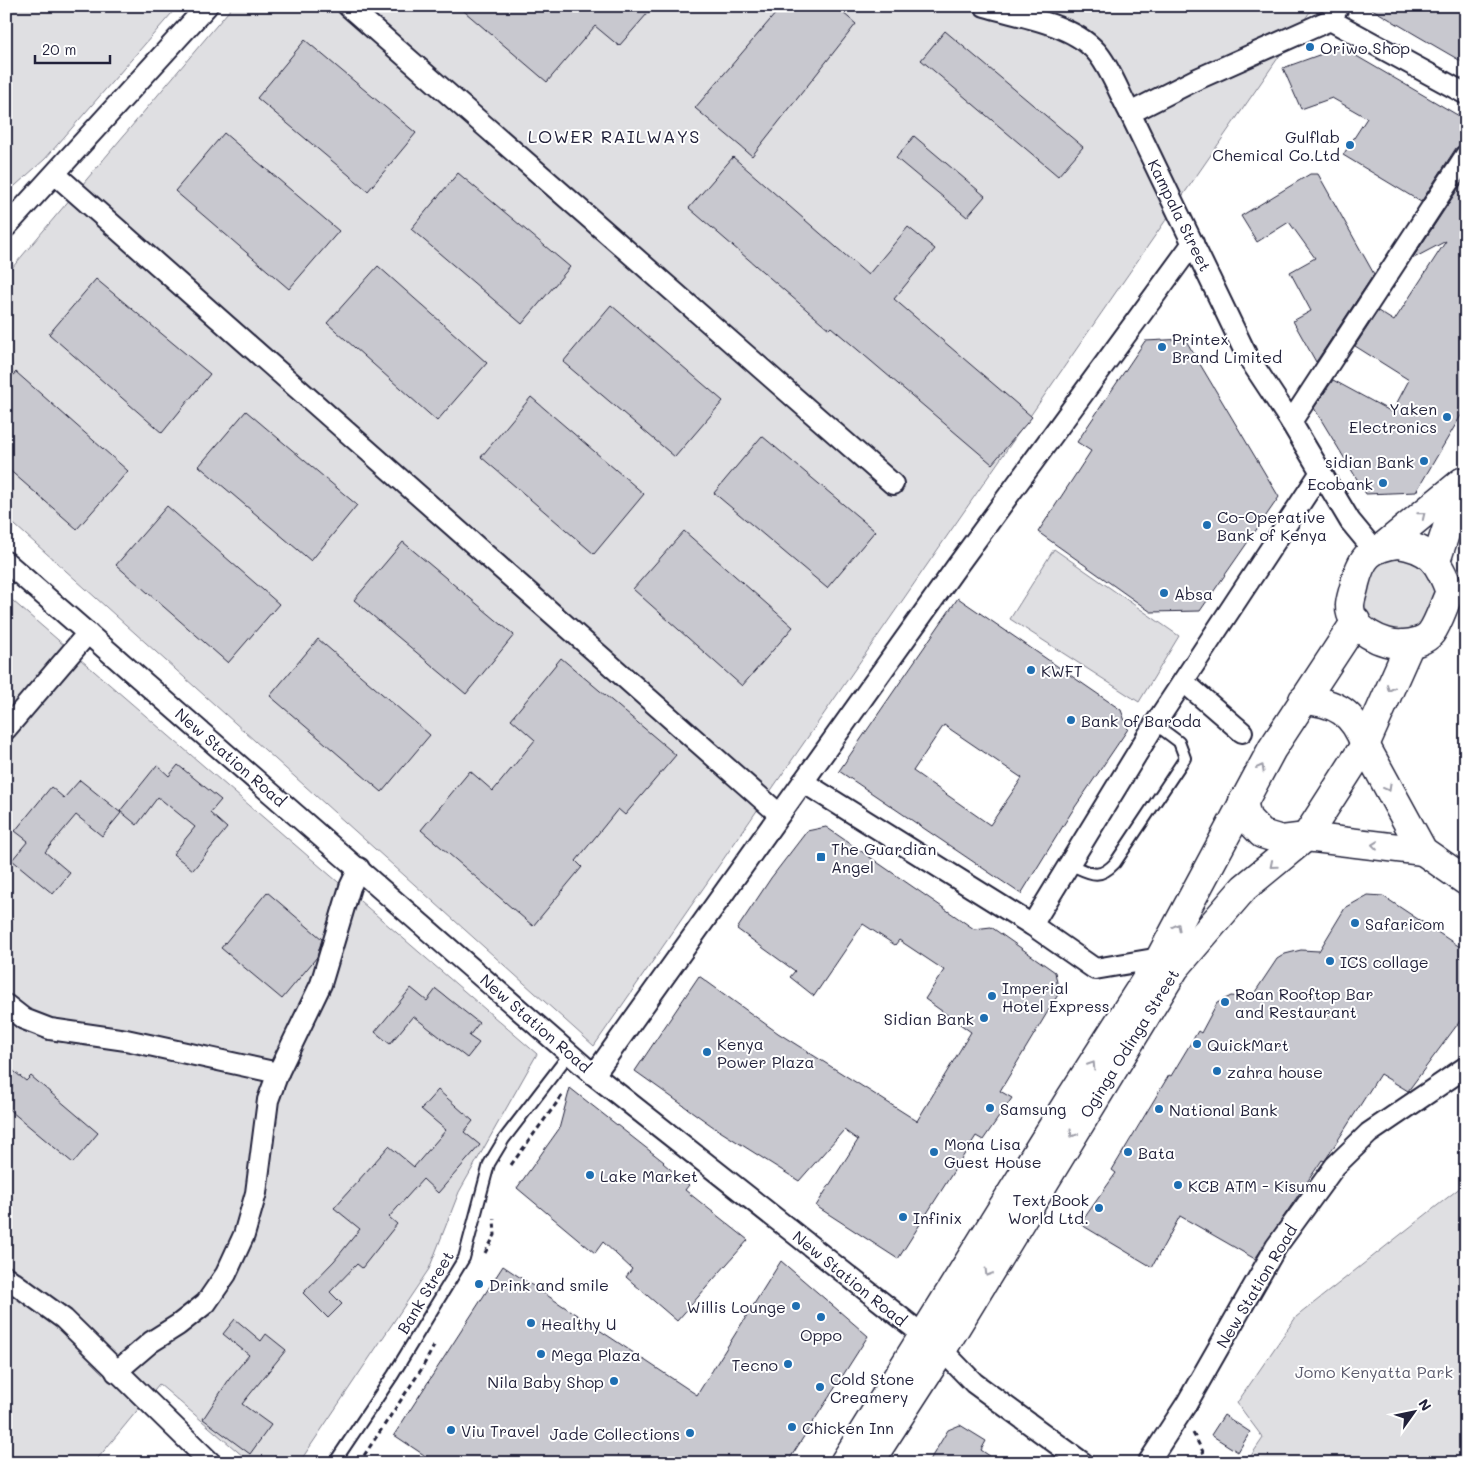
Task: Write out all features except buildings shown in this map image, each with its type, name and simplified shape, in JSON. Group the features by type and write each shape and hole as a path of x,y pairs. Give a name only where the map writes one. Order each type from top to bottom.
{"main road":[{"path":"1464,479 1452,578 1430,634 1410,644 1395,645 1380,641 1366,633 1356,621 1350,607 1373,553 1464,479"},
{"path":"1373,553 1398,544 1412,546 1426,552 1452,578"},
{"name":"Oginga Odinga Street","path":"1168,963 1243,801 1272,749 1356,621"},
{"name":"Oginga Odinga Street","path":"869,1463 932,1344 1068,1102 1168,963 1244,888 1306,837 1365,745 1410,644"},
{"path":"1303,700 1324,701 1342,711 1359,727 1365,745 1423,851 1466,881"},
{"path":"1243,801 1247,818 1262,834 1282,840 1306,837 1423,851"},
{"name":"Oginga Odinga Street","path":"844,1463 932,1344"}],"street":[{"path":"6,228 207,6"},
{"path":"348,6 893,484"},
{"name":"Kampala Street","path":"985,6 1060,27 1083,38 1100,56 1130,113 1246,354 1291,422 1350,521 1373,553"},
{"path":"1130,113 1334,13 1466,94"},
{"path":"1291,422 1466,155"},
{"path":"55,174 779,814"},
{"path":"594,1074 957,566 1193,243"},
{"path":"1032,925 1155,724 1321,472"},
{"name":"New Station Road","path":"6,562 594,1074 890,1309 974,1382 1083,1463"},
{"path":"6,729 88,633"},
{"path":"1184,682 1242,732"},
{"path":"804,782 1032,925 1095,969 1168,963"},
{"path":"116,1372 151,1342 178,1325 206,1303 226,1274 244,1235 256,1193 268,1100 278,1073 321,984 350,887 359,868"},
{"path":"6,1005 24,1019 50,1029 126,1040 278,1073"},
{"name":"New Station Road","path":"1148,1463 1168,1433 1276,1247 1335,1166 1369,1133 1466,1067"},
{"path":"6,1278 64,1319 211,1463"}],"lane":[{"path":"1069,864 1094,875 1106,873 1115,863 1186,758 1179,742 1155,724"},
{"name":"Bank Street","path":"334,1463 393,1376 464,1258 489,1164 515,1125 570,1053"}],"path":[{"path":"1168,1433 1194,1433 1209,1463"}],"green space":[{"path":"6,6 178,6 45,159 6,194"},
{"path":"233,6 1314,6 594,1046 6,517 6,275"},
{"path":"1054,549 1179,636 1139,702 1010,619"},
{"path":"1400,551 1443,583 1425,629 1398,636 1359,614 1361,567"},
{"path":"6,595 537,1054 459,1192 429,1269 299,1463 251,1463 159,1384 94,1463 6,1463"},
{"name":"Jomo Kenyatta Park","path":"1466,1183 1466,1463 1246,1463 1263,1438 1237,1403 1296,1317"}],"place":[{"name":"Oriwo Shop","path":"1310,47"},
{"name":"Gulflab Chemical Co.Ltd","path":"1350,145"},
{"name":"Printex Brand Limited","path":"1162,347"},
{"name":"Yaken Electronics","path":"1447,417"},
{"name":"sidian Bank","path":"1424,461"},
{"name":"Ecobank","path":"1383,483"},
{"name":"Co-Operative Bank of Kenya","path":"1207,525"},
{"name":"Absa","path":"1164,593"},
{"name":"KWFT","path":"1031,670"},
{"name":"Bank of Baroda","path":"1071,720"},
{"name":"The Guardian Angel","path":"821,857"},
{"name":"Safaricom","path":"1355,923"},
{"name":"ICS collage","path":"1330,961"},
{"name":"Imperial Hotel Express","path":"992,996"},
{"name":"Roan Rooftop Bar and Restaurant","path":"1225,1002"},
{"name":"Sidian Bank","path":"984,1018"},
{"name":"QuickMart","path":"1197,1044"},
{"name":"Kenya Power Plaza","path":"707,1052"},
{"name":"zahra house","path":"1217,1071"},
{"name":"Samsung","path":"990,1108"},
{"name":"National Bank","path":"1159,1109"},
{"name":"Mona Lisa Guest House","path":"934,1152"},
{"name":"Bata","path":"1128,1152"},
{"name":"Lake Market","path":"590,1175"},
{"name":"KCB ATM - Kisumu","path":"1178,1185"},
{"name":"Text Book World Ltd.","path":"1099,1208"},
{"name":"Infinix","path":"903,1217"},
{"name":"Drink and smile","path":"479,1284"},
{"name":"Willis Lounge","path":"796,1306"},
{"name":"Oppo","path":"821,1317"},
{"name":"Healthy U","path":"531,1323"},
{"name":"Mega Plaza","path":"541,1354"},
{"name":"Tecno","path":"788,1364"},
{"name":"Nila Baby Shop","path":"614,1381"},
{"name":"Cold Stone Creamery","path":"820,1387"},
{"name":"Chicken Inn","path":"792,1427"},
{"name":"Viu Travel","path":"451,1430"},
{"name":"Jade Collections","path":"690,1433"}],"district":[{"name":"LOWER RAILWAYS","path":"614,136"}]}
